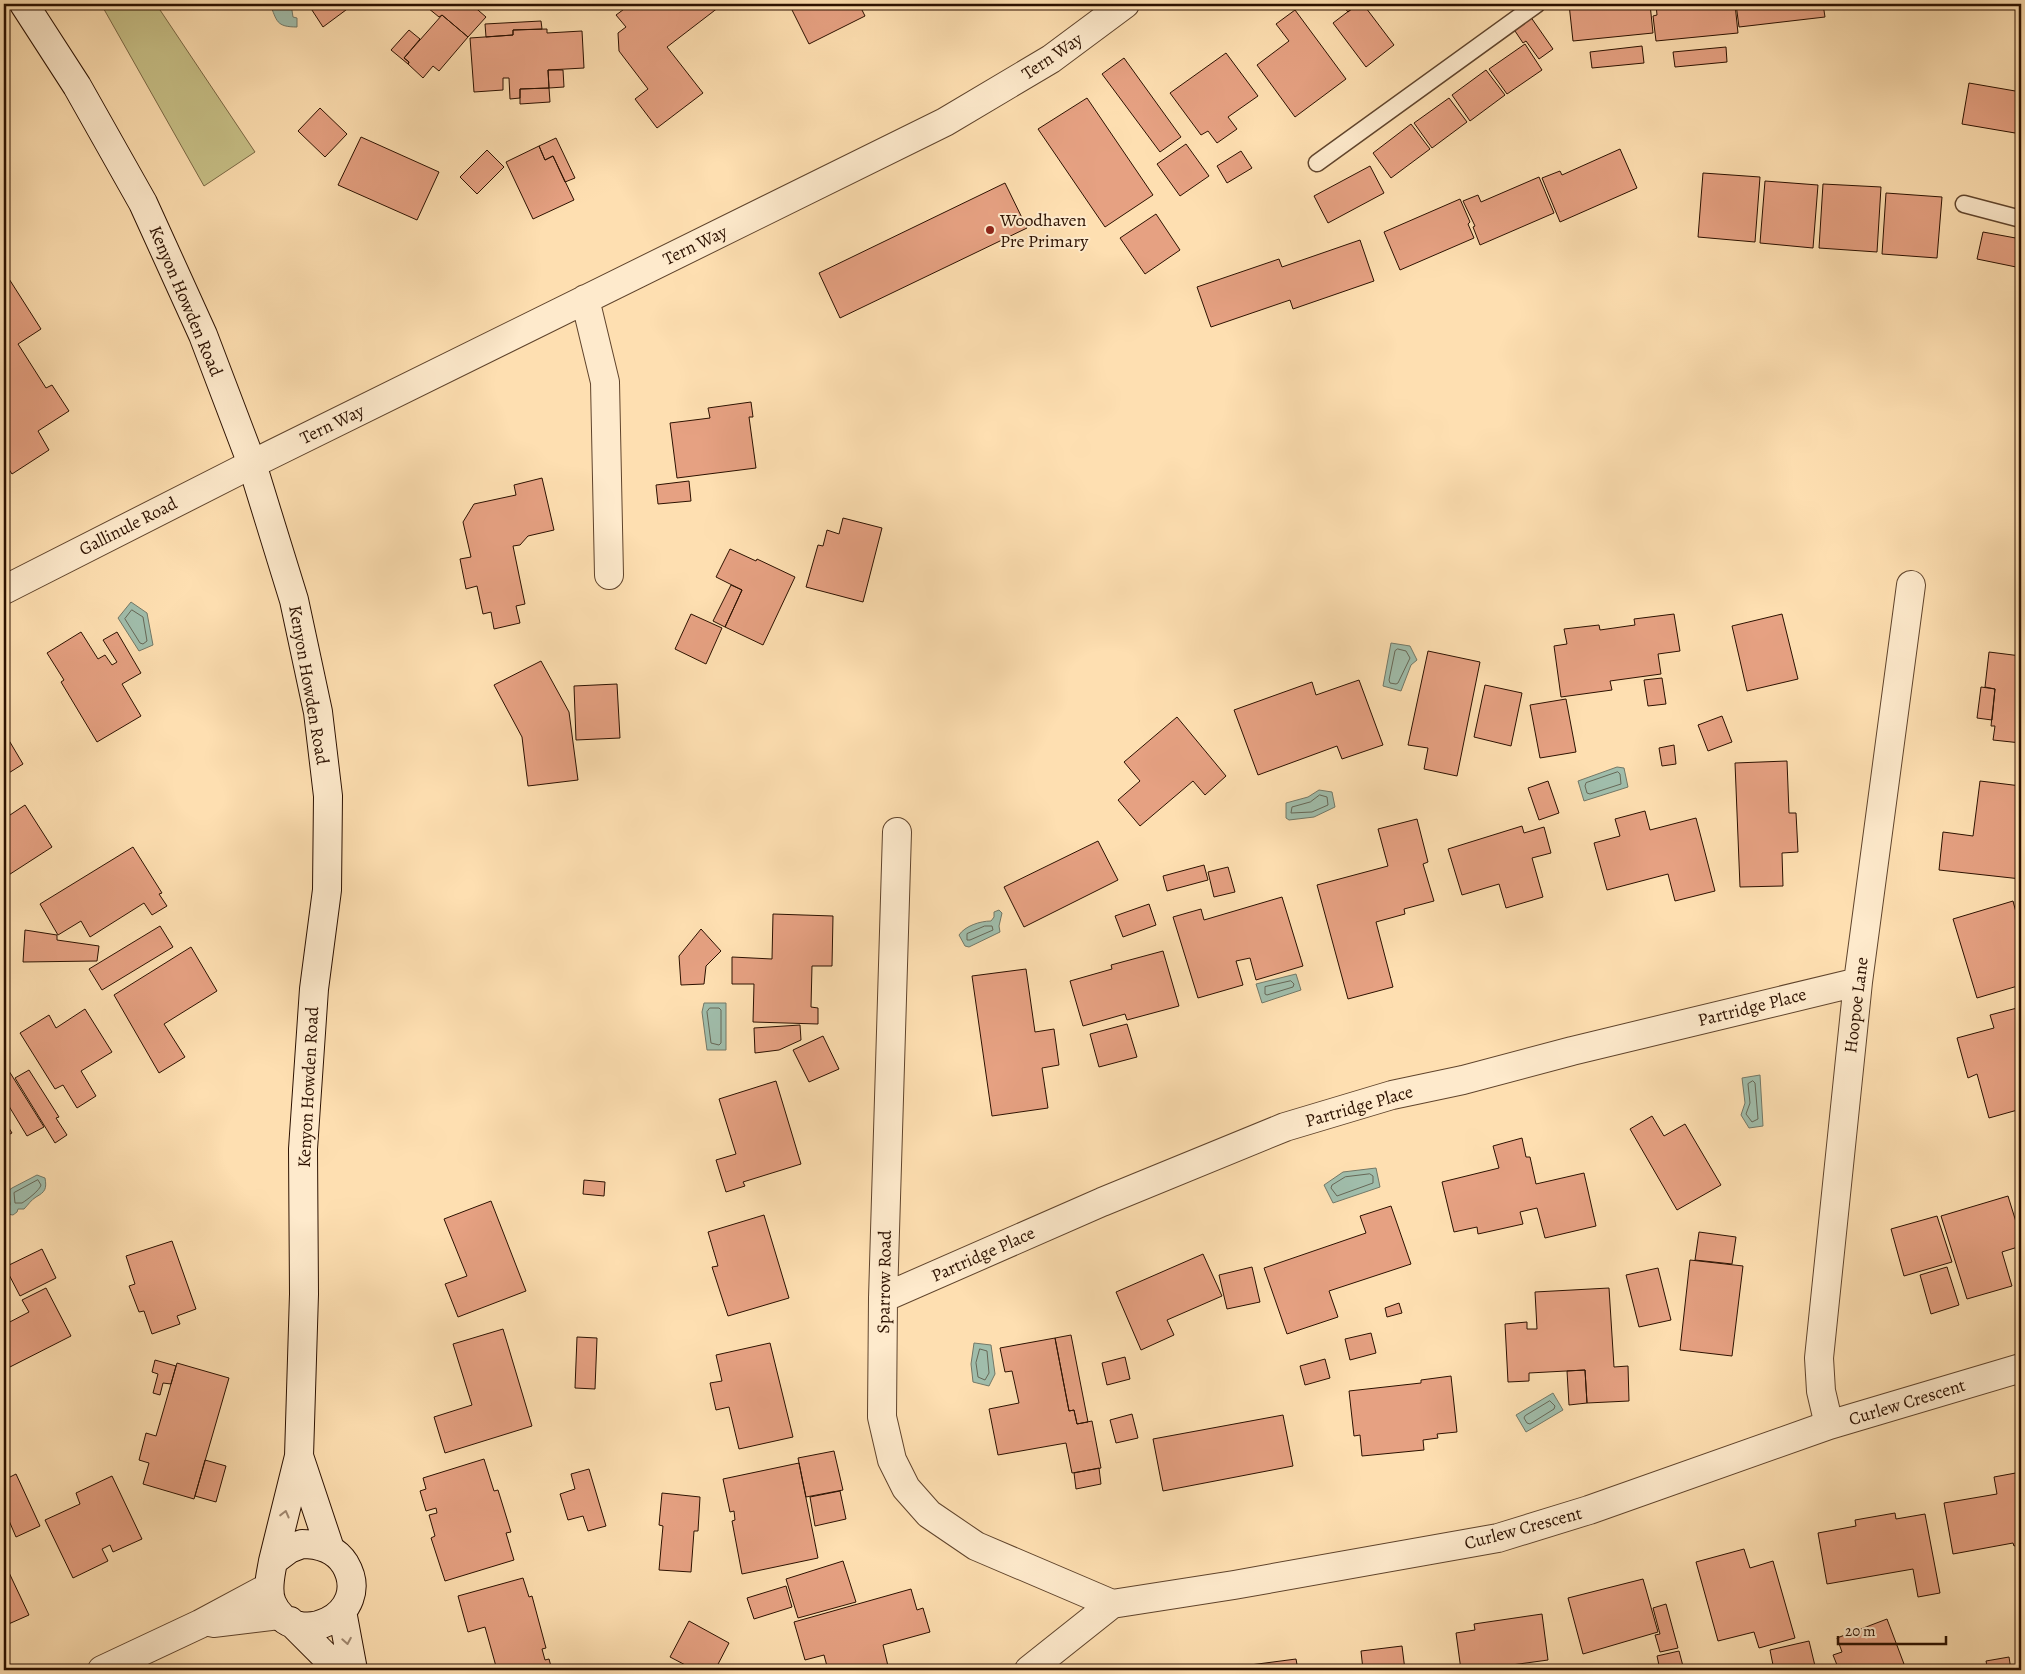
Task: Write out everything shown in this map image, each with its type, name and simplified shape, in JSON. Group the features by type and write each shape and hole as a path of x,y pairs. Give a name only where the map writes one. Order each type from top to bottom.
{"street":[{"name":"Kenyon Howden Road","path":"24,4 77,86 143,203 203,335 252,464 294,600 318,712 328,796 327,890 314,989 303,1149 304,1294 299,1456 271,1574"},
{"name":"Tern Way","path":"252,464 946,122 1051,59 1125,4"},
{"path":"585,299 605,382 609,575"},
{"name":"Gallinule Road","path":"4,590 252,464"},
{"name":"Hoopoe Lane","path":"1829,1426 1821,1391 1819,1358 1858,982 1911,585"},
{"name":"Sparrow Road","path":"897,832 882,1417 892,1460 906,1488 929,1514 976,1546 1112,1604"},
{"name":"Partridge Place","path":"884,1298 1102,1202 1285,1127 1392,1094 1462,1080 1572,1051 1858,982"},
{"name":"Curlew Crescent","path":"1112,1604 1234,1586 1498,1538 1589,1510 1829,1426 2021,1368"},
{"name":"Kenyon Howden Road","path":"299,1456 330,1549"},
{"path":"102,1670 200,1624 271,1574 289,1550 302,1544 316,1544 330,1549 341,1558 348,1570 351,1585 349,1599 342,1612 332,1621 318,1626 303,1626 284,1618 200,1624"},
{"path":"271,1574 271,1602 284,1618 339,1670"},
{"path":"1029,1670 1112,1604"},
{"path":"342,1612 353,1670"}],"lane":[{"path":"1317,163 1536,4"},
{"path":"1964,204 2021,219"}],"shaded area":[{"path":"101,4 156,4 255,152 204,186"}],"water":[{"path":"270,4 291,4 293,17 297,18 297,27 285,26 278,22"},
{"path":"131,602 147,613 153,645 139,651 118,618"},
{"path":"1391,643 1410,646 1417,660 1411,665 1401,691 1383,686"},
{"path":"1617,767 1624,768 1628,787 1584,801 1578,781"},
{"path":"1319,790 1332,792 1335,807 1314,817 1289,820 1286,818 1286,803 1308,797"},
{"path":"999,910 1002,913 999,926 1000,932 969,947 965,946 959,935 973,925 991,921 994,917 994,912"},
{"path":"1296,974 1301,990 1262,1003 1256,984"},
{"path":"704,1003 726,1003 726,1050 707,1050 702,1012"},
{"path":"1760,1075 1763,1126 1749,1128 1741,1115 1745,1103 1742,1078"},
{"path":"1376,1168 1380,1187 1333,1203 1324,1185 1343,1172"},
{"path":"37,1175 45,1178 46,1185 43,1192 24,1209 18,1209 13,1215 7,1214 10,1204 8,1191"},
{"path":"974,1343 991,1345 995,1374 989,1386 973,1382 971,1364"},
{"path":"1553,1393 1563,1410 1526,1432 1516,1415"}],"building":[{"path":"308,4 354,4 323,27"},
{"path":"432,4 471,4 486,17 468,37 442,15 439,17 428,8"},
{"path":"631,4 645,4 649,8 654,4 723,4 667,47 703,93 657,128 635,99 648,89 619,51 618,33 626,27 616,15"},
{"path":"789,4 859,4 865,16 809,44"},
{"path":"1341,4 1358,4 1348,12"},
{"path":"1358,4 1363,4 1394,45 1366,67 1333,23"},
{"path":"1569,4 1650,4 1653,33 1573,41"},
{"path":"1656,4 1735,4 1738,33 1656,41 1653,16 1657,15"},
{"path":"1736,4 1823,4 1825,17 1739,27"},
{"path":"1295,10 1346,79 1295,117 1257,65 1289,41 1276,24"},
{"path":"442,15 468,37 439,71 433,66 423,78 404,58"},
{"path":"1530,16 1553,49 1539,59 1526,41 1523,43 1513,28"},
{"path":"541,21 542,29 513,30 513,35 486,37 485,24"},
{"path":"547,29 547,33 582,31 584,68 548,70 549,88 520,89 520,98 510,99 509,78 503,78 503,90 474,92 470,38 513,35 513,30"},
{"path":"409,30 420,39 404,58 409,62 408,64 391,50"},
{"path":"1525,44 1542,70 1507,94 1489,69"},
{"path":"1642,46 1644,63 1592,68 1590,52"},
{"path":"1726,47 1727,62 1675,67 1673,52"},
{"path":"1226,53 1258,96 1228,117 1237,129 1217,143 1208,131 1201,135 1170,93"},
{"path":"1124,58 1181,137 1160,152 1102,74"},
{"path":"548,70 563,70 564,87 549,88"},
{"path":"1486,70 1505,95 1470,121 1452,95"},
{"path":"1969,83 2021,92 2021,134 1962,124"},
{"path":"549,88 550,102 520,104 520,89"},
{"path":"1087,98 1153,195 1105,227 1038,129"},
{"path":"1449,98 1467,122 1432,148 1414,123"},
{"path":"320,108 347,134 325,157 298,131"},
{"path":"1411,124 1430,149 1391,178 1373,153"},
{"path":"361,137 439,172 417,220 338,185"},
{"path":"556,138 575,178 565,182 553,156 545,160 539,146"},
{"path":"1186,144 1209,176 1180,196 1157,164"},
{"path":"539,146 545,160 553,156 574,200 533,219 506,162"},
{"path":"1620,149 1637,188 1560,222 1542,178 1560,171 1562,175"},
{"path":"487,150 504,167 477,194 460,177"},
{"path":"1241,151 1252,168 1227,183 1217,166"},
{"path":"1370,166 1384,193 1328,223 1314,196"},
{"path":"1703,173 1760,177 1755,242 1698,237"},
{"path":"1539,177 1554,213 1480,245 1473,227 1475,226 1463,201 1478,195 1481,202"},
{"path":"1765,181 1818,185 1813,248 1760,243"},
{"path":"1005,183 1027,228 840,318 819,273"},
{"path":"1823,184 1881,187 1877,252 1819,248"},
{"path":"1886,193 1942,197 1937,258 1882,254"},
{"path":"1460,199 1470,222 1468,224 1474,238 1400,270 1384,232"},
{"path":"1156,214 1180,250 1145,274 1120,238"},
{"path":"1983,232 2021,239 2021,268 1977,259"},
{"path":"1360,240 1374,281 1293,309 1290,300 1211,327 1197,287 1279,259 1282,267"},
{"path":"4,271 41,329 18,344 46,388 52,385 69,411 38,431 49,450 12,474 4,462"},
{"path":"751,402 753,417 749,417 756,468 677,478 670,423 710,418 708,408"},
{"path":"542,478 554,530 528,536 520,545 513,546 525,604 516,606 520,623 494,629 491,612 483,614 477,586 466,589 460,559 471,557 463,522 474,504 516,495 514,485"},
{"path":"689,481 691,501 658,504 656,485"},
{"path":"843,518 882,528 863,602 806,587 818,545 823,546 827,530 839,534"},
{"path":"730,549 795,577 763,645 725,627 742,590 716,577"},
{"path":"731,585 742,590 725,627 713,621"},
{"path":"691,614 722,628 706,664 675,649"},
{"path":"1674,614 1680,651 1658,654 1661,674 1610,681 1612,690 1561,697 1554,646 1567,644 1564,629 1599,625 1600,630 1635,625 1634,619"},
{"path":"1782,614 1798,679 1747,691 1732,626"},
{"path":"81,632 98,659 105,655 112,665 117,662 103,640 117,632 141,673 122,684 141,716 97,742 61,682 64,680 47,653"},
{"path":"1428,651 1480,662 1457,776 1424,769 1428,748 1408,745"},
{"path":"1989,652 2021,656 2021,743 1993,740 1995,726 1991,726 1995,689 1985,687"},
{"path":"541,661 569,712 578,780 528,786 522,737 494,685"},
{"path":"1662,678 1666,704 1648,706 1644,680"},
{"path":"1359,680 1383,745 1342,759 1337,746 1258,775 1234,710 1312,682 1316,695"},
{"path":"617,684 620,738 576,740 574,686"},
{"path":"1485,685 1522,693 1511,746 1474,737"},
{"path":"1981,687 1995,689 1992,720 1977,718"},
{"path":"1566,699 1576,752 1540,758 1530,705"},
{"path":"1722,716 1732,742 1708,751 1698,725"},
{"path":"1177,717 1226,776 1205,795 1193,781 1140,826 1118,800 1140,781 1124,762"},
{"path":"4,732 23,764 4,776"},
{"path":"1674,745 1676,764 1662,766 1659,748"},
{"path":"1787,761 1789,813 1796,813 1798,852 1782,853 1783,886 1740,887 1735,763"},
{"path":"1548,781 1559,813 1539,820 1528,788"},
{"path":"1980,781 2021,786 2021,879 1939,870 1943,832 1973,836"},
{"path":"25,805 52,847 4,878 4,819"},
{"path":"1645,811 1650,830 1696,818 1715,891 1675,901 1668,874 1607,890 1594,843 1620,836 1615,819"},
{"path":"1417,819 1428,862 1423,864 1434,901 1404,909 1405,914 1376,922 1393,987 1348,999 1317,885 1388,866 1378,829"},
{"path":"1522,826 1524,833 1544,827 1551,853 1532,858 1543,897 1506,908 1499,884 1462,895 1448,849"},
{"path":"1098,841 1118,880 1024,927 1004,887"},
{"path":"133,847 162,893 159,894 167,906 152,915 144,903 90,937 81,921 58,935 40,904"},
{"path":"1204,865 1208,880 1167,891 1163,876"},
{"path":"1228,867 1235,892 1214,897 1208,872"},
{"path":"1282,897 1303,966 1256,980 1250,958 1236,961 1243,985 1198,998 1173,917 1201,909 1204,920"},
{"path":"2013,901 2021,931 2021,985 1977,998 1953,919"},
{"path":"1149,904 1156,925 1123,937 1115,916"},
{"path":"773,914 833,916 832,966 812,966 811,1007 818,1008 818,1024 753,1022 754,984 732,984 732,957 772,959"},
{"path":"160,926 173,947 102,990 89,969"},
{"path":"701,929 721,951 706,966 704,984 681,985 679,956"},
{"path":"25,930 57,935 57,940 99,946 97,961 23,962"},
{"path":"191,947 217,991 164,1024 185,1057 159,1073 114,995"},
{"path":"1163,951 1179,1006 1127,1020 1125,1014 1083,1026 1070,981 1112,969 1111,965"},
{"path":"1026,969 1035,1032 1054,1029 1059,1065 1042,1068 1048,1108 992,1116 972,976"},
{"path":"2021,1007 2021,1109 1989,1118 1977,1074 1968,1078 1957,1038 1994,1028 1990,1015"},
{"path":"85,1009 112,1052 81,1071 96,1096 77,1108 63,1085 55,1089 20,1033 49,1015 56,1028"},
{"path":"1127,1024 1137,1057 1099,1067 1090,1034"},
{"path":"800,1025 801,1040 779,1050 755,1053 754,1028"},
{"path":"823,1036 839,1069 809,1082 793,1050"},
{"path":"4,1063 44,1127 27,1136 4,1098"},
{"path":"29,1070 59,1117 56,1118 67,1135 55,1143 15,1078"},
{"path":"776,1081 801,1164 743,1182 745,1186 726,1192 716,1160 736,1154 719,1099"},
{"path":"1652,1116 1664,1136 1685,1124 1721,1185 1677,1210 1630,1129"},
{"path":"4,1120 12,1133 4,1137"},
{"path":"1522,1138 1526,1157 1530,1157 1536,1184 1584,1173 1596,1226 1545,1238 1537,1208 1520,1212 1523,1224 1478,1234 1477,1227 1454,1232 1442,1182 1499,1168 1493,1146"},
{"path":"584,1180 605,1182 604,1196 583,1194"},
{"path":"2008,1196 2021,1238 2021,1246 2002,1252 2012,1286 1967,1299 1941,1216"},
{"path":"491,1201 526,1291 458,1317 445,1284 467,1276 444,1219"},
{"path":"1391,1206 1411,1264 1329,1291 1338,1317 1287,1334 1264,1268 1366,1233 1360,1216"},
{"path":"764,1215 789,1298 728,1316 712,1267 718,1266 708,1232"},
{"path":"1937,1216 1952,1262 1904,1276 1891,1229"},
{"path":"1699,1232 1736,1237 1732,1264 1695,1260"},
{"path":"172,1241 196,1309 177,1316 180,1324 152,1334 144,1311 139,1312 129,1286 135,1284 126,1256"},
{"path":"42,1249 56,1278 20,1296 5,1267"},
{"path":"1203,1254 1222,1296 1167,1320 1174,1335 1141,1350 1116,1292"},
{"path":"1690,1260 1743,1266 1732,1356 1680,1350"},
{"path":"1252,1267 1260,1302 1227,1309 1219,1275"},
{"path":"1947,1267 1959,1305 1931,1314 1920,1275"},
{"path":"1658,1268 1671,1320 1639,1327 1626,1275"},
{"path":"46,1288 71,1336 4,1370 4,1325 29,1312 22,1300"},
{"path":"1609,1288 1614,1367 1628,1366 1629,1401 1587,1403 1585,1370 1529,1373 1529,1381 1508,1382 1505,1324 1527,1322 1527,1329 1537,1329 1535,1292"},
{"path":"1399,1303 1402,1313 1387,1317 1385,1308"},
{"path":"503,1329 532,1426 445,1453 434,1417 472,1405 453,1344"},
{"path":"1371,1333 1376,1353 1350,1360 1345,1339"},
{"path":"1071,1335 1088,1422 1077,1424 1074,1410 1069,1411 1055,1338"},
{"path":"577,1337 597,1338 595,1389 575,1388"},
{"path":"1055,1338 1069,1411 1074,1410 1077,1424 1092,1421 1101,1468 1072,1473 1066,1443 998,1455 989,1409 1019,1403 1012,1371 1005,1372 1000,1348"},
{"path":"770,1343 793,1437 739,1449 729,1407 716,1410 710,1383 722,1381 716,1355"},
{"path":"1125,1357 1130,1379 1107,1385 1102,1363"},
{"path":"1325,1359 1330,1378 1305,1385 1300,1366"},
{"path":"155,1360 176,1366 171,1384 163,1383 160,1395 153,1393 158,1374 152,1372"},
{"path":"177,1363 229,1378 194,1499 143,1484 149,1463 139,1460 146,1433 156,1436"},
{"path":"1585,1370 1587,1403 1569,1405 1567,1371"},
{"path":"1451,1376 1457,1432 1437,1434 1438,1438 1423,1440 1424,1450 1362,1456 1360,1435 1354,1436 1349,1391 1421,1383 1421,1380"},
{"path":"1132,1414 1138,1438 1116,1443 1110,1420"},
{"path":"1283,1415 1293,1466 1163,1491 1153,1439"},
{"path":"834,1451 843,1490 806,1497 798,1458"},
{"path":"484,1459 494,1491 498,1490 511,1532 506,1533 514,1560 445,1581 431,1538 435,1536 429,1515 437,1513 436,1508 426,1511 420,1491 426,1489 423,1478"},
{"path":"205,1460 226,1466 216,1502 195,1496"},
{"path":"799,1463 818,1558 742,1574 732,1521 735,1520 734,1511 730,1512 723,1479"},
{"path":"1099,1468 1101,1484 1076,1489 1074,1473"},
{"path":"589,1469 606,1526 588,1531 583,1516 568,1520 560,1494 575,1489 571,1474"},
{"path":"2021,1472 2021,1544 2014,1546 2013,1543 1953,1554 1944,1503 1997,1494 1994,1477"},
{"path":"16,1474 40,1526 16,1537 4,1509 4,1480"},
{"path":"112,1476 142,1539 113,1552 110,1545 102,1549 108,1561 73,1578 45,1520 80,1504 76,1493"},
{"path":"840,1491 846,1519 815,1526 810,1497"},
{"path":"662,1493 700,1497 698,1531 694,1531 691,1572 659,1570 663,1526 659,1525"},
{"path":"1895,1513 1896,1519 1925,1514 1940,1593 1918,1597 1913,1569 1827,1584 1818,1533 1856,1526 1855,1520"},
{"path":"1744,1549 1750,1568 1773,1561 1795,1638 1759,1648 1754,1632 1718,1641 1696,1562"},
{"path":"843,1561 856,1602 798,1618 786,1579"},
{"path":"4,1562 29,1615 4,1626"},
{"path":"523,1578 529,1597 532,1596 546,1648 542,1649 545,1660 549,1659 552,1670 497,1670 485,1627 468,1632 458,1596"},
{"path":"1643,1579 1658,1632 1583,1654 1568,1598"},
{"path":"786,1586 792,1607 754,1619 747,1598"},
{"path":"911,1589 917,1610 923,1608 930,1632 883,1645 888,1666 874,1670 828,1670 824,1655 805,1660 794,1622"},
{"path":"1666,1604 1678,1648 1660,1652 1655,1635 1660,1634 1653,1608"},
{"path":"1542,1614 1548,1660 1475,1670 1461,1670 1456,1633 1475,1630 1474,1624"},
{"path":"1887,1619 1904,1664 1888,1670 1839,1670 1833,1655 1842,1652 1837,1638"},
{"path":"689,1621 729,1643 715,1670 695,1670 670,1657"},
{"path":"1809,1641 1816,1670 1774,1670 1770,1650"},
{"path":"1402,1646 1405,1670 1363,1670 1361,1651"},
{"path":"1679,1651 1684,1670 1660,1670 1657,1656"},
{"path":"2009,1657 2011,1670 1988,1670 1986,1661"},
{"path":"1296,1659 1298,1670 1251,1670 1250,1665"}],"place":[{"name":"Woodhaven Pre Primary","path":"990,230"}]}
